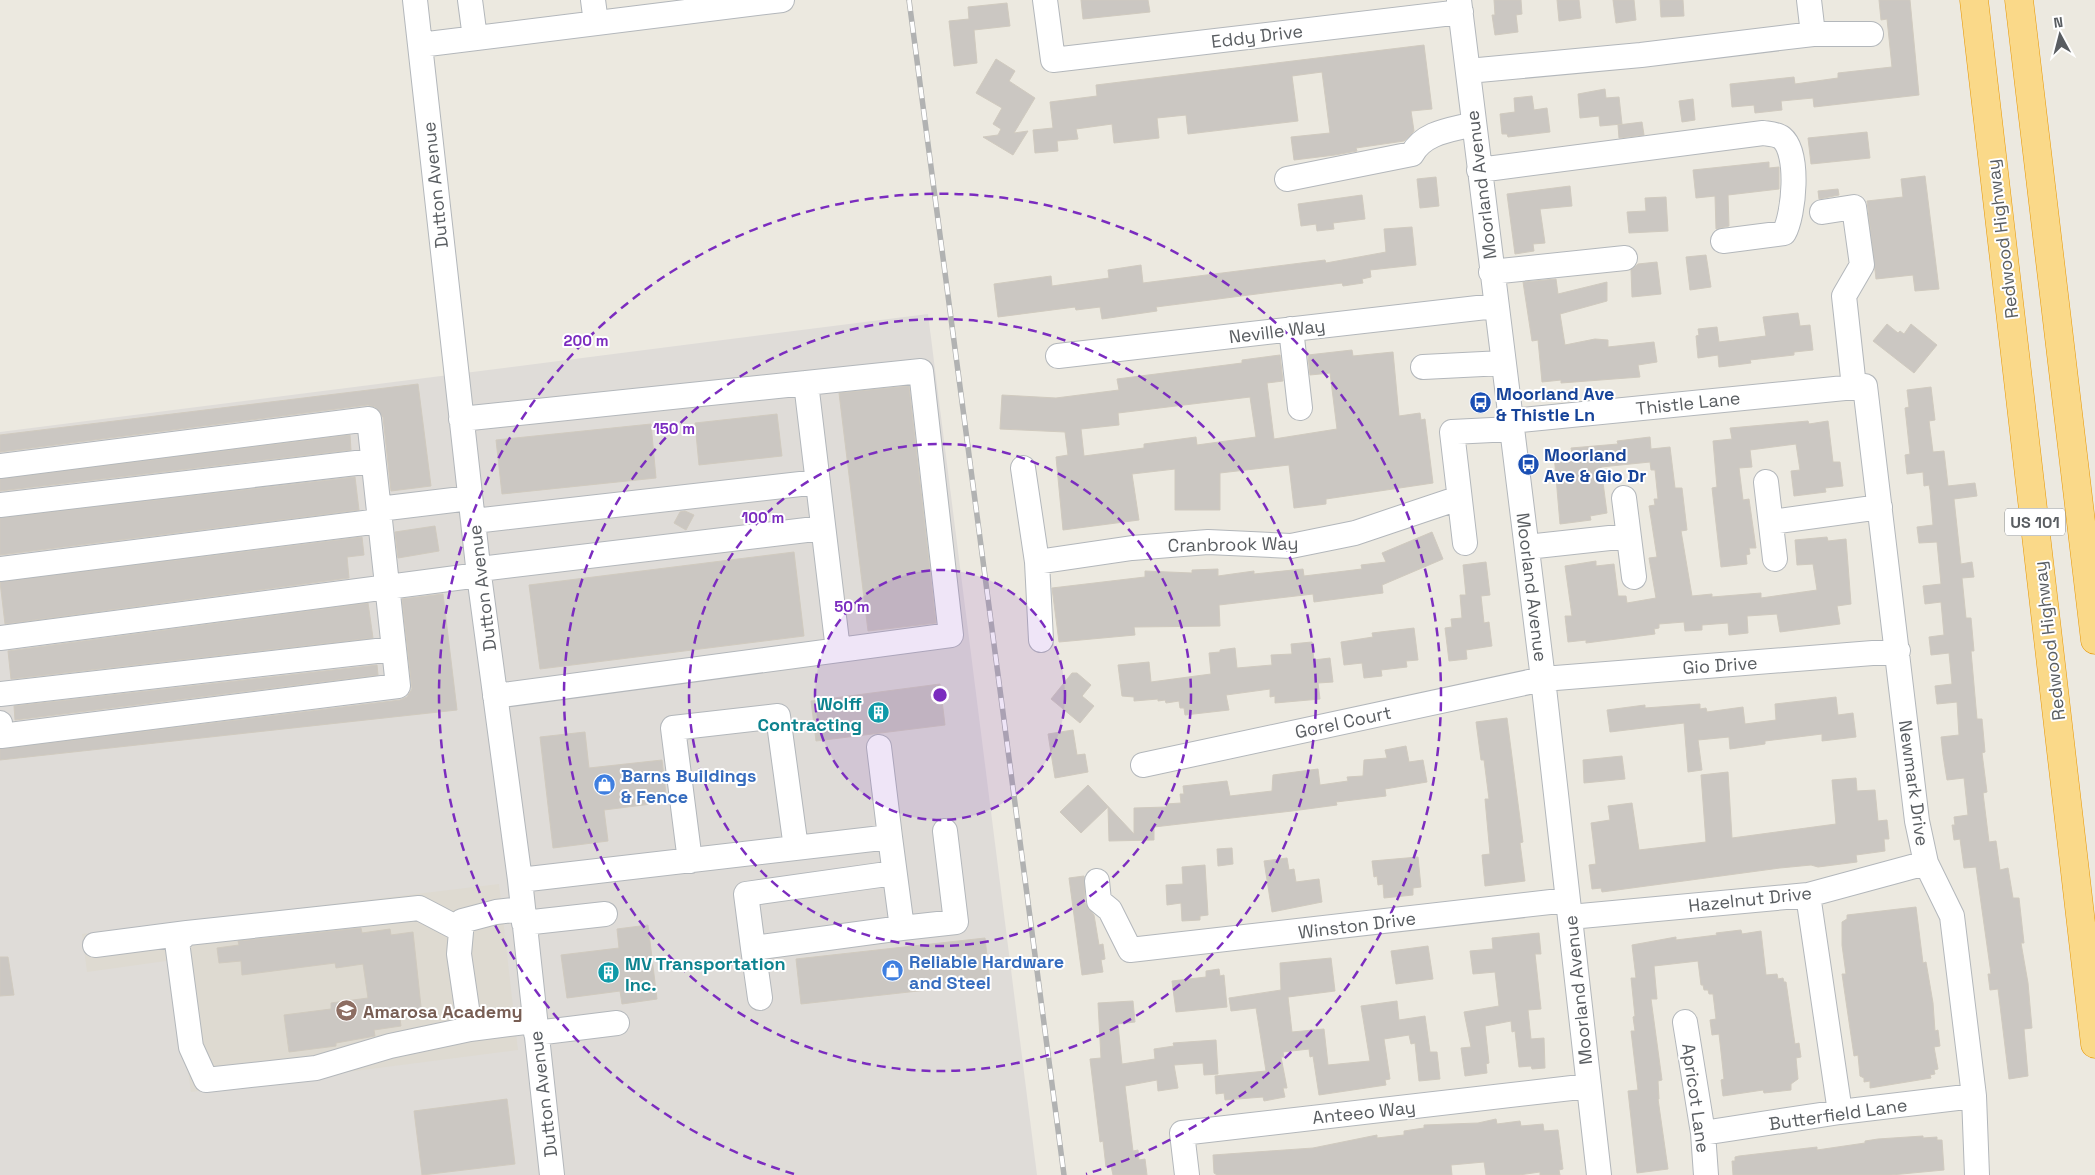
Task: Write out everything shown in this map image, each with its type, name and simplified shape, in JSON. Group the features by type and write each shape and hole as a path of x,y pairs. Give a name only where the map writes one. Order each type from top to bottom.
{"highway":[{"name":"Redwood Highway","path":"1974,0 2095,1044"},
{"name":"US 101","path":"2019,0 2095,640"}],"street":[{"name":"Dutton Avenue","path":"414,0 470,498 520,880 552,1175"},
{"path":"470,0 475,38"},
{"path":"593,0 596,23"},
{"path":"420,46 722,4 782,0"},
{"name":"Eddy Drive","path":"1045,0 1053,60 1460,6"},
{"path":"1808,0 1813,34"},
{"name":"Moorland Avenue","path":"1460,6 1495,306 1512,425 1543,679 1599,1175"},
{"path":"1468,71 1641,55 1813,34 1871,34"},
{"path":"1287,179 1412,154 1417,144 1433,134 1474,124"},
{"path":"1480,170 1749,135 1776,135 1783,139 1791,157 1793,202 1790,222 1784,233 1723,241"},
{"name":"Newmark Drive","path":"1822,212 1854,207 1862,265 1844,296 1880,507 1917,821 1926,863 1952,916 1974,1096 1977,1175"},
{"path":"1491,272 1625,258"},
{"name":"Neville Way","path":"1058,356 1495,306"},
{"path":"1291,329 1300,408"},
{"path":"1423,366 1503,363"},
{"path":"461,419 921,371 952,635 495,696"},
{"path":"806,383 838,650"},
{"name":"Thistle Lane","path":"1460,498 1452,432 1860,386"},
{"path":"0,466 369,419 398,686 1,736 0,723"},
{"path":"0,505 373,461"},
{"path":"1023,468 1037,562 1041,640"},
{"path":"474,521 818,482"},
{"path":"1766,482 1775,559"},
{"path":"0,569 379,515 470,498"},
{"path":"1460,498 1465,543"},
{"name":"Cranbrook Way","path":"1037,562 1132,548 1208,542 1291,546 1355,533 1460,498"},
{"path":"1624,498 1634,577"},
{"path":"1771,522 1880,507"},
{"path":"0,638 480,572 824,528"},
{"path":"1527,547 1628,536"},
{"path":"0,694 394,649"},
{"name":"Gio Drive","path":"1543,679 1898,652"},
{"name":"Gorel Court","path":"1142,765 1543,679"},
{"path":"690,861 673,728 778,716 796,848"},
{"path":"879,747 902,928"},
{"path":"753,948 956,922 945,831"},
{"path":"520,880 890,837"},
{"path":"740,855 760,998"},
{"name":"Hazelnut Drive","path":"1569,909 1808,894 1926,863"},
{"path":"746,894 894,873"},
{"name":"Winston Drive","path":"1096,881 1099,901 1110,910 1130,950 1569,909"},
{"path":"1808,894 1840,1112"},
{"path":"95,945 419,908 461,930"},
{"path":"470,1029 459,954 462,920 496,912 523,916 605,914"},
{"path":"187,933 177,942 191,1047 206,1080 316,1068 390,1046 470,1029 617,1023"},
{"name":"Apricot Lane","path":"1685,1022 1703,1132 1706,1175"},
{"name":"Anteeo Way","path":"1186,1175 1182,1132 1589,1086"},
{"name":"Butterfield Lane","path":"1703,1132 1840,1112 1974,1096"}],"shaded area":[{"path":"928,314 1037,1175 0,1175 0,432"},
{"name":"Amarosa Academy","path":"499,884 518,1050 191,1092 173,960 87,972 82,934"}],"building":[{"path":"1081,0 1148,0 1150,12 1083,19"},
{"path":"1494,0 1521,0 1522,14 1516,15 1518,32 1495,35 1492,15 1495,15"},
{"path":"1557,0 1579,0 1581,18 1559,21"},
{"path":"1613,0 1634,0 1636,20 1616,23"},
{"path":"1660,0 1683,0 1684,16 1661,17"},
{"path":"1879,0 1910,0 1919,95 1814,107 1813,98 1781,101 1782,110 1755,113 1754,105 1732,107 1730,84 1794,77 1795,84 1838,78 1838,73 1892,67 1887,19 1881,20"},
{"path":"1007,3 1010,26 974,30 977,63 954,66 949,21 969,19 968,7"},
{"path":"1424,45 1432,109 1411,111 1414,131 1404,141 1356,148 1357,151 1335,155 1294,160 1291,137 1330,133 1322,72 1292,76 1298,121 1188,134 1186,115 1157,118 1159,138 1114,143 1112,124 1076,129 1078,139 1057,141 1058,151 1035,153 1033,130 1053,128 1050,102 1097,96 1096,85"},
{"path":"996,59 1015,71 1009,81 1035,98 1014,133 1028,131 1013,155 983,137 998,135 1001,129 993,124 1002,108 976,93"},
{"path":"1605,89 1606,98 1619,97 1622,124 1600,126 1599,116 1580,118 1578,94"},
{"path":"1532,96 1534,110 1547,108 1550,132 1508,137 1507,134 1502,134 1500,114 1515,112 1514,98"},
{"path":"1693,99 1695,120 1682,122 1679,101"},
{"path":"1642,122 1644,135 1619,138 1618,125"},
{"path":"1867,132 1870,158 1811,164 1808,138"},
{"path":"1769,162 1769,168 1779,167 1779,189 1728,195 1729,226 1716,229 1715,196 1696,198 1693,170"},
{"path":"1925,176 1939,289 1915,291 1913,275 1876,279 1867,201 1903,197 1901,179"},
{"path":"1436,177 1439,206 1420,208 1417,179"},
{"path":"1570,186 1572,206 1540,209 1545,243 1533,244 1534,251 1515,254 1507,194"},
{"path":"1838,189 1839,195 1819,199 1818,191"},
{"path":"1362,195 1365,219 1333,223 1334,229 1317,231 1316,224 1301,226 1298,204"},
{"path":"1666,197 1668,231 1629,233 1627,212 1646,211 1645,198"},
{"path":"1412,227 1416,265 1370,270 1371,277 1362,279 1363,283 1343,286 1342,283 1156,307 1157,311 1102,319 1100,307 1076,310 1075,307 998,317 994,284 1051,276 1052,286 1109,278 1108,270 1141,265 1143,283 1325,260 1326,263 1386,252 1384,229"},
{"path":"1706,255 1711,287 1690,290 1686,257"},
{"path":"1657,262 1661,294 1632,297 1631,270 1638,264"},
{"path":"1556,279 1558,294 1607,282 1607,301 1560,314 1565,345 1595,339 1608,340 1608,347 1654,342 1657,362 1638,365 1640,377 1561,383 1561,380 1542,382 1538,340 1532,341 1523,282"},
{"path":"1798,313 1800,326 1810,325 1813,350 1794,352 1794,355 1750,360 1751,363 1719,367 1718,355 1698,358 1696,336 1699,335 1698,329 1717,327 1719,342 1766,336 1763,317"},
{"path":"1887,324 1898,333 1900,331 1904,334 1911,324 1937,345 1914,373 1873,341"},
{"path":"1352,350 1353,356 1393,352 1399,416 1420,413 1421,420 1425,419 1433,483 1326,499 1326,504 1294,508 1289,465 1220,473 1220,510 1175,510 1175,469 1132,474 1139,520 1063,530 1056,457 1068,455 1065,432 1000,429 1002,395 1056,398 1119,390 1117,379 1242,363 1242,360 1280,355 1283,381 1267,383 1274,439 1337,429 1330,373 1310,375 1308,355","holes":["1250,397 1256,437 1197,445 1196,437 1144,444 1144,448 1084,456 1081,429 1119,425 1118,413"]},
{"path":"418,384 431,486 391,491 383,417 375,407 368,405 0,452 0,435"},
{"path":"909,386 936,623 868,631 839,393"},
{"path":"1931,387 1935,420 1929,421 1933,452 1944,451 1948,486 1975,483 1977,496 1954,499 1961,564 1972,562 1974,577 1962,578 1966,618 1971,618 1974,651 1971,651 1977,719 1982,719 1985,752 1982,753 1987,792 1983,793 1989,842 1996,841 2000,870 2008,868 2013,898 2019,898 2024,943 2021,943 2028,983 2032,1028 2024,1029 2028,1076 2009,1079 1998,989 1990,990 1988,974 1991,974 1976,867 1964,868 1960,839 1954,840 1952,825 1955,825 1954,817 1968,815 1964,778 1947,780 1943,755 1941,737 1959,735 1957,702 1937,704 1935,686 1952,684 1949,653 1931,655 1929,637 1944,635 1941,602 1925,604 1923,586 1941,584 1937,542 1919,543 1917,527 1933,525 1930,490 1929,485 1924,486 1923,472 1907,474 1905,455 1910,454 1905,408 1909,407 1907,390"},
{"path":"777,414 782,456 699,465 695,423"},
{"path":"1808,421 1809,424 1828,421 1833,462 1840,462 1843,486 1825,488 1826,492 1794,496 1791,471 1800,470 1796,444 1750,450 1752,467 1739,468 1743,500 1749,499 1756,548 1749,548 1750,554 1746,555 1747,564 1721,567 1712,488 1717,487 1713,441 1732,439 1730,428"},
{"path":"651,424 656,478 502,494 496,440"},
{"path":"350,435 351,450 0,491 0,479"},
{"path":"1650,437 1651,449 1670,447 1675,488 1682,488 1687,530 1681,531 1692,596 1712,594 1712,597 1761,593 1761,598 1817,590 1813,564 1797,565 1795,540 1827,537 1828,541 1846,539 1851,604 1837,606 1840,624 1780,632 1777,614 1747,616 1748,633 1729,635 1728,623 1702,625 1702,630 1685,631 1684,622 1659,624 1659,628 1654,629 1655,634 1586,643 1586,640 1568,642 1565,616 1572,616 1565,566 1596,561 1596,566 1614,564 1618,596 1626,596 1627,603 1656,598 1649,558 1657,557 1649,506 1655,505 1654,499 1658,499 1655,470 1651,470 1650,462 1601,467 1607,513 1590,516 1591,520 1560,524 1554,454 1572,453 1571,448 1618,444 1617,441"},
{"path":"355,477 359,510 0,555 0,518"},
{"path":"685,511 694,515 686,530 674,523 680,512"},
{"path":"435,526 439,551 398,558 395,532"},
{"path":"1432,532 1443,559 1382,585 1383,593 1314,602 1313,594 1219,605 1220,626 1134,627 1135,635 1059,642 1052,588 1145,577 1145,571 1192,573 1192,570 1218,569 1218,576 1254,571 1254,574 1303,569 1304,576 1362,569 1361,565 1386,562 1382,553"},
{"path":"362,537 364,555 347,557 349,578 5,624 0,582"},
{"path":"794,552 804,636 540,669 529,585"},
{"path":"1486,562 1490,595 1481,596 1484,623 1489,622 1492,646 1466,650 1467,659 1449,661 1445,628 1452,627 1451,619 1462,618 1460,595 1466,595 1463,565"},
{"path":"443,594 457,710 0,760 0,749 400,700 407,697 412,689 402,599"},
{"path":"368,603 373,638 11,679 8,651"},
{"path":"1414,628 1418,660 1406,661 1407,667 1381,670 1382,676 1364,678 1362,663 1344,665 1341,642 1373,637 1372,633"},
{"path":"1312,642 1314,660 1330,658 1333,682 1318,683 1320,699 1275,703 1275,696 1270,697 1270,689 1226,695 1229,710 1185,715 1184,708 1180,708 1179,701 1166,703 1165,700 1158,701 1158,699 1134,701 1134,697 1122,696 1118,665 1149,662 1151,682 1211,674 1209,653 1220,652 1220,650 1235,648 1237,668 1272,665 1271,655 1292,654 1291,644"},
{"path":"377,665 378,675 15,720 14,706"},
{"path":"1072,673 1077,673 1091,685 1082,696 1094,706 1080,723 1051,699"},
{"name":"Wolff Contracting","path":"940,684 945,725 816,741 811,701"},
{"path":"1836,697 1838,715 1853,713 1856,737 1822,741 1822,734 1765,741 1765,744 1730,749 1729,737 1698,740 1702,770 1688,772 1684,723 1610,732 1607,710 1645,705 1645,708 1700,704 1700,709 1706,708 1707,712 1743,707 1745,724 1776,720 1775,704"},
{"path":"1507,718 1523,842 1520,843 1525,881 1485,886 1482,855 1490,854 1485,799 1489,799 1484,760 1481,760 1476,722"},
{"path":"1073,730 1077,755 1085,754 1088,772 1055,778 1048,734"},
{"name":"Barns Buildings & Fence","path":"585,732 589,768 662,760 667,802 604,810 608,841 553,848 540,737"},
{"path":"1406,746 1409,762 1423,760 1427,782 1385,789 1386,796 1336,802 1337,805 1154,827 1154,840 1109,841 1108,807 1081,833 1060,812 1088,785 1134,834 1134,808 1167,807 1166,804 1181,803 1180,794 1184,794 1183,786 1227,781 1230,796 1272,791 1273,775 1318,769 1320,785 1348,781 1347,777 1363,776 1364,760 1387,758 1385,750"},
{"path":"1622,756 1625,779 1584,783 1583,760"},
{"path":"1728,772 1732,838 1836,824 1832,780 1856,778 1857,791 1875,790 1878,821 1887,820 1889,839 1884,839 1885,851 1856,855 1857,862 1818,867 1811,865 1780,868 1602,892 1601,888 1592,889 1589,865 1596,864 1591,823 1610,820 1608,806 1632,803 1639,850 1706,842 1701,775"},
{"path":"1232,848 1233,864 1218,866 1217,849"},
{"path":"1418,857 1421,887 1413,888 1413,895 1384,898 1383,884 1378,885 1377,876 1374,877 1372,861"},
{"path":"1287,858 1289,870 1294,869 1296,882 1319,879 1322,902 1272,912 1264,861"},
{"path":"1205,865 1208,915 1200,916 1200,920 1182,921 1181,903 1167,905 1166,885 1183,884 1182,867"},
{"path":"1084,876 1085,903 1094,915 1099,945 1103,944 1105,959 1101,960 1103,972 1082,975 1069,878"},
{"path":"1916,907 1923,963 1926,962 1933,1003 1935,1031 1938,1030 1940,1046 1934,1047 1938,1069 1934,1070 1935,1074 1930,1075 1931,1078 1870,1088 1870,1081 1864,1082 1864,1078 1860,1076 1858,1055 1854,1056 1842,974 1846,974 1842,945 1842,922 1847,919 1847,915"},
{"name":"MV Transportation Inc.","path":"648,925 657,999 622,1004 620,991 567,998 561,955 619,948 617,929"},
{"path":"361,928 362,933 390,929 391,935 413,932 422,1016 400,1019 401,1026 374,1030 375,1036 336,1043 336,1046 289,1052 284,1015 331,1009 331,1003 368,998 363,964 336,968 335,963 242,975 241,961 219,963 217,948 239,945 238,941"},
{"path":"1741,930 1742,934 1761,931 1766,975 1777,974 1778,979 1783,978 1784,982 1786,982 1795,1044 1799,1043 1801,1057 1796,1058 1798,1079 1791,1084 1791,1090 1764,1093 1763,1090 1723,1096 1721,1080 1724,1079 1719,1034 1712,1035 1710,1020 1716,1019 1713,994 1709,994 1708,990 1704,990 1703,985 1701,985 1698,961 1654,966 1657,999 1651,999 1662,1080 1658,1081 1658,1099 1668,1169 1637,1173 1628,1091 1638,1090 1631,1031 1635,1031 1633,1017 1635,1016 1631,978 1636,978 1632,945 1676,937 1676,940"},
{"path":"1539,933 1541,954 1535,954 1541,1009 1528,1010 1531,1039 1544,1038 1545,1068 1519,1067 1515,1031 1512,1032 1511,1021 1485,1026 1489,1063 1486,1064 1487,1073 1465,1076 1461,1048 1471,1047 1464,1012 1499,1006 1495,972 1473,974 1470,951 1493,949 1492,938"},
{"name":"Reliable Hardware and Steel","path":"985,938 990,983 801,1004 796,959"},
{"path":"1428,946 1433,979 1396,984 1391,951"},
{"path":"0,957 8,957 14,995 0,996"},
{"path":"1331,958 1335,991 1288,997 1292,1032 1324,1029 1328,1065 1370,1061 1361,1006 1397,1001 1399,1020 1425,1016 1430,1052 1437,1052 1440,1079 1419,1081 1415,1043 1411,1044 1409,1035 1384,1039 1390,1079 1385,1080 1386,1085 1319,1095 1313,1056 1310,1057 1309,1049 1283,1052 1284,1057 1281,1057 1287,1088 1283,1088 1285,1097 1264,1101 1263,1097 1225,1100 1224,1093 1216,1094 1215,1076 1266,1071 1256,1008 1231,1011 1229,998 1281,990 1280,963"},
{"path":"1219,969 1220,976 1224,975 1227,1007 1176,1012 1172,981 1206,977 1206,971"},
{"path":"1133,1001 1135,1022 1118,1024 1122,1064 1155,1059 1154,1049 1174,1046 1173,1043 1216,1040 1218,1074 1204,1075 1203,1063 1174,1065 1178,1088 1158,1091 1157,1080 1125,1086 1133,1151 1138,1150 1139,1160 1145,1159 1147,1175 1113,1175 1111,1166 1106,1167 1103,1141 1100,1142 1090,1059 1101,1058 1098,1003"},
{"path":"507,1099 515,1164 422,1175 414,1111"},
{"path":"1496,1119 1497,1124 1520,1121 1521,1126 1543,1124 1544,1131 1558,1130 1563,1169 1559,1170 1560,1175 1540,1175 1540,1172 1519,1175 1486,1175 1484,1162 1451,1165 1452,1175 1217,1175 1214,1173 1213,1155 1313,1148 1377,1135 1377,1138 1404,1135 1404,1131 1424,1128 1424,1125 1478,1123"},
{"path":"1923,1136 1923,1138 1937,1137 1937,1140 1942,1140 1944,1170 1891,1175 1733,1175 1732,1161 1735,1161 1735,1157 1739,1156 1817,1147 1817,1150 1865,1143 1865,1141 1878,1139"}],"railway":[{"path":"909,0 1064,1175"}],"place":[{"name":"Moorland Ave & Thistle Ln","path":"1480,403"},
{"name":"Moorland Ave & Gio Dr","path":"1528,464"},
{"name":"Wolff Contracting","path":"878,713"},
{"name":"Barns Buildings & Fence","path":"605,785"},
{"name":"Reliable Hardware and Steel","path":"893,971"},
{"name":"MV Transportation Inc.","path":"609,973"},
{"name":"Amarosa Academy","path":"347,1011"}]}
